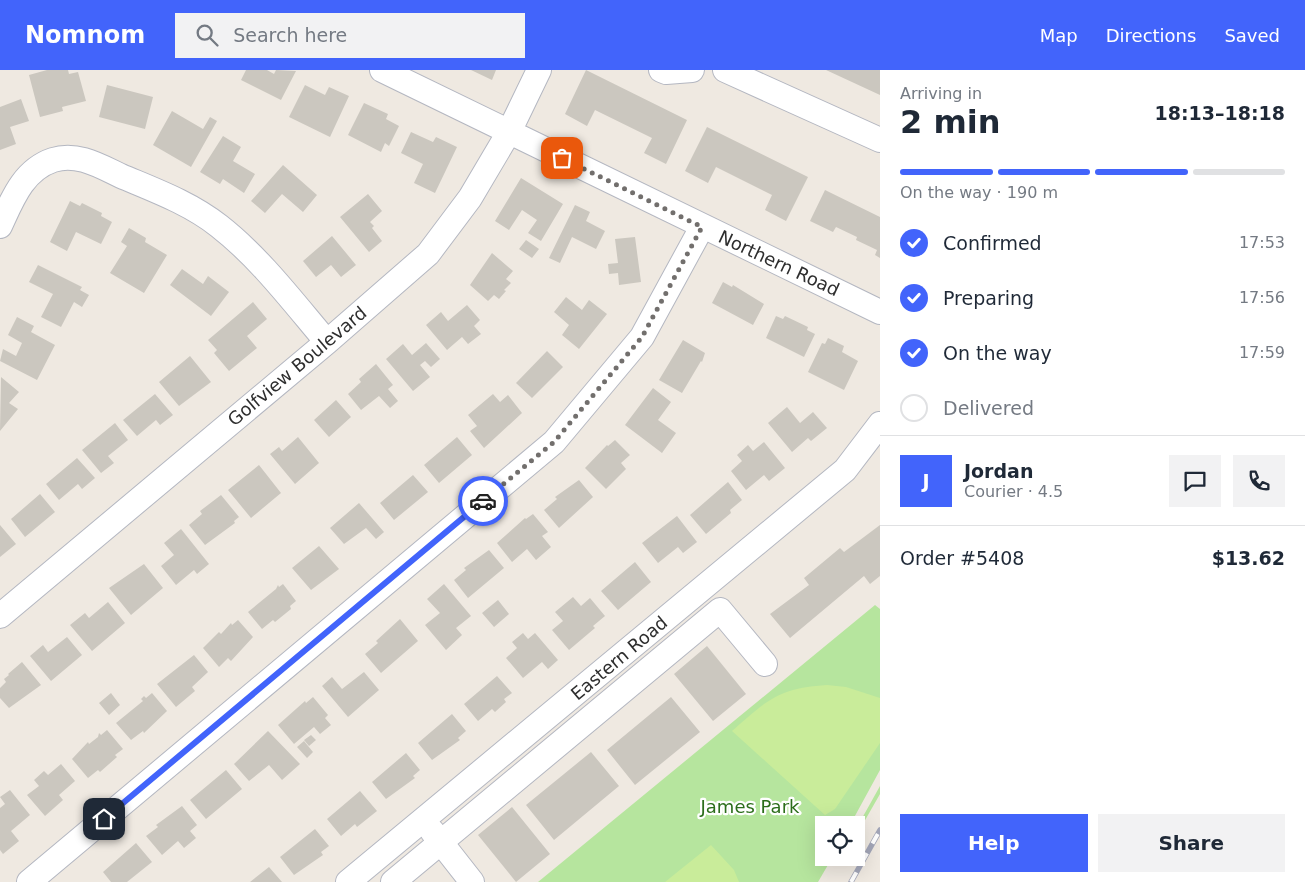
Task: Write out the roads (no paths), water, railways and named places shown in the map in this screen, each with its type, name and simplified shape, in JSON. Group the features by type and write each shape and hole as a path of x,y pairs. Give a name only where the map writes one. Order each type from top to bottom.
{"street":[{"name":"Northern Road","path":"382,70 880,312"},
{"name":"Golfview Boulevard","path":"0,616 327,342 428,254 470,198 509,132 539,70"},
{"path":"661,70 666,72 692,70"},
{"path":"725,70 880,140"},
{"path":"0,226 20,184 39,166 54,159 83,158 189,206 218,225 252,255 327,342"},
{"path":"29,882 554,442 642,337 702,227"},
{"name":"Eastern Road","path":"348,882 845,470 880,424"},
{"path":"693,596 711,618"},
{"path":"394,882 720,610 765,664"},
{"path":"599,674 617,696"},
{"path":"525,735 543,758"},
{"path":"423,820 472,882"}],"railway":[{"path":"851,882 880,830"}],"park label":[{"name":"James Park","path":"750,806"}]}
